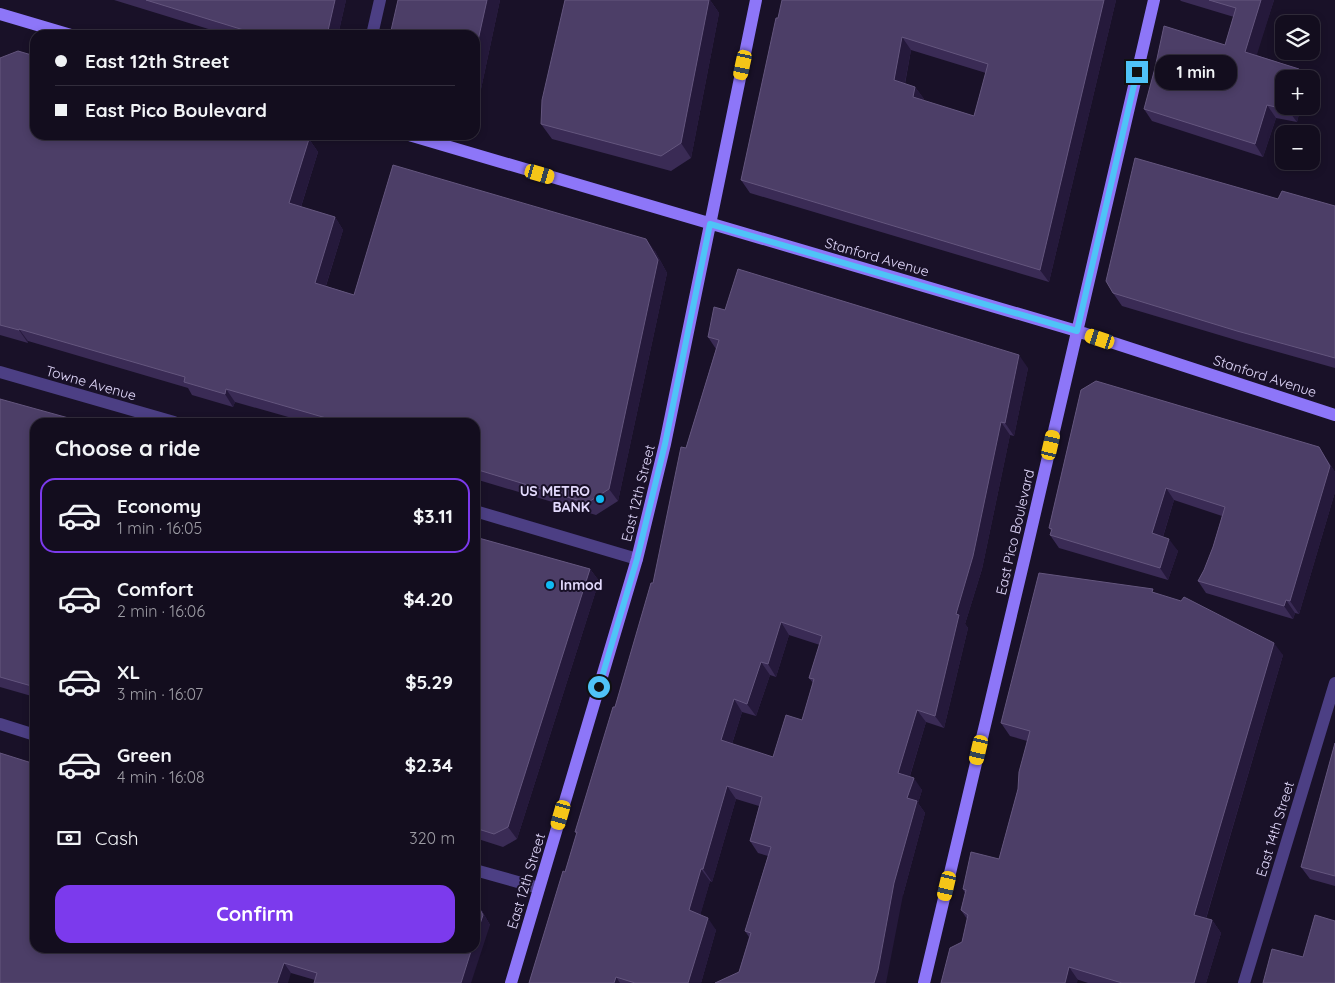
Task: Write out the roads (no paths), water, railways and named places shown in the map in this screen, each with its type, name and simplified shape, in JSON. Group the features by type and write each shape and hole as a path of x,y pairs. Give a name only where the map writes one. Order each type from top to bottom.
{"street":[{"path":"373,30 380,0"},
{"name":"East 12th Street","path":"511,983 637,559 665,444 756,0"},
{"name":"East Pico Boulevard","path":"924,983 1154,0"},
{"path":"0,14 54,30"},
{"name":"Stanford Avenue","path":"426,140 1077,331 1335,415"},
{"name":"Towne Avenue","path":"0,372 160,418"},
{"path":"480,512 637,559"},
{"name":"East 14th Street","path":"1244,983 1335,683"},
{"path":"0,724 30,733"},
{"path":"480,871 539,888"}],"place":[{"name":"US METRO BANK","path":"600,499"},
{"name":"Inmod","path":"550,585"}]}
